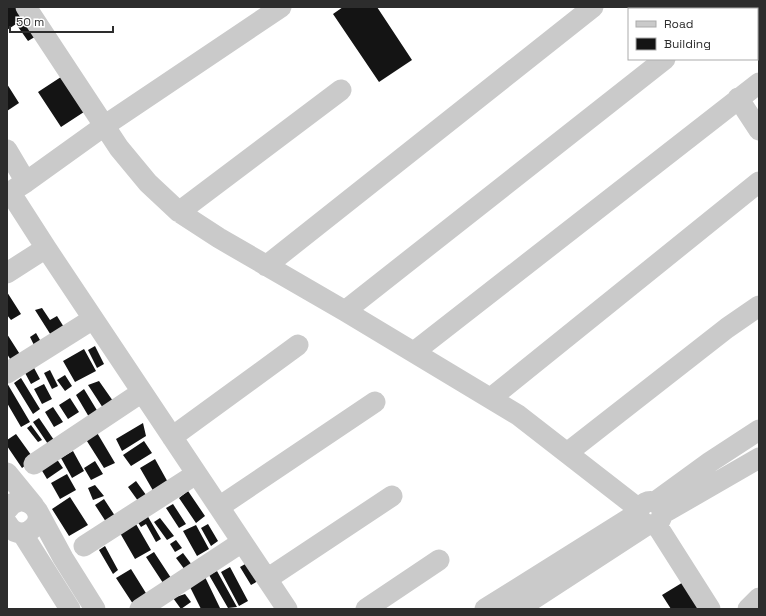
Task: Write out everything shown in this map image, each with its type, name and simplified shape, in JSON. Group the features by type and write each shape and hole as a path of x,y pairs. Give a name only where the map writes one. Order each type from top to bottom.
{"street":[{"path":"26,7 119,148 148,183 179,212 219,238 346,310 518,415 650,514 710,609"},
{"path":"14,189 280,7"},
{"path":"266,266 593,7"},
{"path":"346,310 664,60"},
{"path":"414,352 759,83"},
{"path":"179,212 341,90"},
{"path":"738,98 759,130"},
{"path":"7,150 14,189 46,248 287,609"},
{"path":"491,398 759,182"},
{"path":"7,273 46,248"},
{"path":"567,453 727,328 759,306"},
{"path":"7,373 93,319"},
{"path":"172,437 298,345"},
{"path":"34,464 142,392"},
{"path":"219,507 375,402"},
{"path":"518,609 632,536 650,514 710,462 759,430"},
{"path":"485,609 650,514 759,458"},
{"path":"7,473 35,508 63,558 95,609"},
{"path":"84,546 196,474"},
{"path":"267,579 392,496"},
{"path":"11,520 32,530 38,521 35,508 24,500 14,502 11,520 70,609"},
{"path":"140,609 242,542"},
{"path":"366,609 439,560"}],"building":[{"path":"7,7 20,7 38,35 28,41 16,24 7,30"},
{"path":"343,7 377,7 412,60 379,82 333,14"},
{"path":"64,75 87,110 61,127 38,92"},
{"path":"7,84 19,103 7,111"},
{"path":"7,292 21,314 11,320 7,315"},
{"path":"42,308 50,320 57,316 67,332 54,340 35,310"},
{"path":"36,333 44,347 37,351 30,337"},
{"path":"7,334 21,356 12,362 7,354"},
{"path":"95,346 104,364 97,368 88,350"},
{"path":"84,349 96,371 75,382 63,361"},
{"path":"33,366 40,379 31,384 24,371"},
{"path":"50,370 58,386 52,389 44,373"},
{"path":"65,375 72,386 65,391 57,380"},
{"path":"21,378 40,409 33,414 14,383"},
{"path":"99,381 113,401 103,408 88,385"},
{"path":"7,383 30,422 21,427 7,403"},
{"path":"44,384 52,399 42,404 34,389"},
{"path":"84,389 98,412 89,417 76,395"},
{"path":"70,398 79,412 68,419 59,405"},
{"path":"53,407 63,422 54,427 45,412"},
{"path":"39,418 56,443 50,447 33,422"},
{"path":"143,423 146,436 122,451 116,439"},
{"path":"31,425 42,440 38,442 27,428"},
{"path":"96,431 115,463 104,468 85,438"},
{"path":"16,434 34,459 22,468 7,446 7,440"},
{"path":"144,441 152,453 131,466 123,455"},
{"path":"73,451 84,471 72,478 61,458"},
{"path":"56,458 63,468 47,479 41,469"},
{"path":"155,459 170,486 155,494 140,468"},
{"path":"95,461 103,474 91,480 84,468"},
{"path":"67,474 76,490 60,499 51,483"},
{"path":"136,481 149,499 141,505 128,487"},
{"path":"95,485 104,496 93,500 88,488"},
{"path":"188,491 205,516 196,523 179,498"},
{"path":"70,497 88,525 69,536 52,509"},
{"path":"104,499 117,519 108,525 95,505"},
{"path":"173,504 186,524 179,528 166,508"},
{"path":"147,515 161,539 156,542 146,524 141,527 137,521"},
{"path":"160,518 174,536 167,540 154,522"},
{"path":"136,524 151,550 135,559 120,533"},
{"path":"208,524 218,541 211,546 201,528"},
{"path":"196,525 209,549 197,556 183,531"},
{"path":"176,540 182,548 175,552 170,544"},
{"path":"105,546 118,570 113,574 99,550"},
{"path":"154,552 173,581 165,586 146,557"},
{"path":"183,553 195,569 188,574 176,558"},
{"path":"247,563 258,581 251,585 240,567"},
{"path":"230,567 248,601 239,606 221,572"},
{"path":"131,569 149,598 135,607 116,578"},
{"path":"217,571 237,607 228,608 209,575"},
{"path":"205,577 220,608 218,609 201,609 189,585"},
{"path":"685,581 702,609 671,609 662,595"},
{"path":"185,594 191,602 181,609 173,598"}]}
